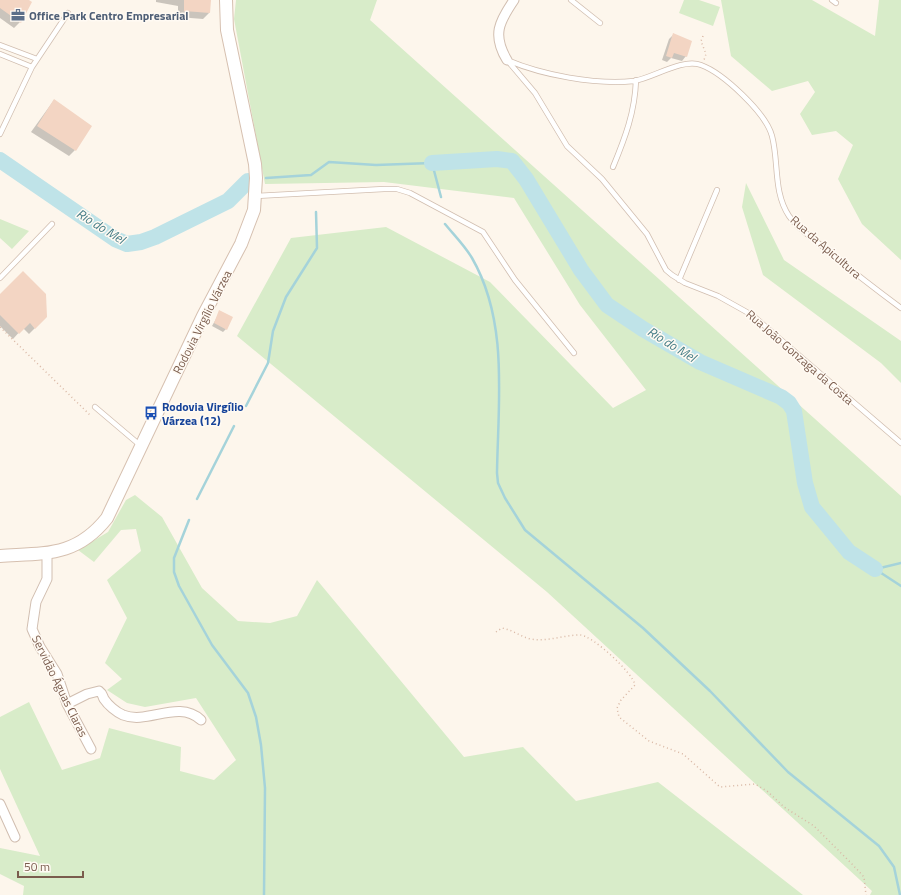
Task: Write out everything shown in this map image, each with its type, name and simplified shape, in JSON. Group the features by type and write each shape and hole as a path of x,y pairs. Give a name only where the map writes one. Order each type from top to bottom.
{"main road":[{"name":"Rodovia Virgílio Várzea","path":"0,556 47,553 70,548 81,543 100,527 106,518 203,316 241,244 250,222 256,196 255,164 227,30 226,0"}],"street":[{"name":"Rua João Gonzaga da Costa","path":"506,60 499,45 498,32 503,17 514,0"},
{"name":"Servidão Águas Claras","path":"47,553 47,579 36,602 32,629 40,647 57,674 67,704 91,749"},
{"path":"67,704 87,694 99,692 112,708 123,715 135,717 184,711 195,715 200,720"},
{"path":"0,804 15,837"}],"lane":[{"path":"571,0 600,23"},
{"path":"0,134 37,58 68,13"},
{"path":"0,45 37,58"},
{"path":"0,54 32,67"},
{"path":"506,60 536,71 604,81 636,80 684,64 702,65"},
{"name":"Rua João Gonzaga da Costa","path":"506,60 535,93 567,146 608,185 652,240 666,270 679,280 718,296 752,315 901,443"},
{"name":"Rua da Apicultura","path":"702,65 717,74 736,91 768,127 773,143 777,180 781,196 789,216 805,232 861,279 901,308"},
{"path":"614,168 632,116 636,80"},
{"path":"256,196 384,189 397,189 410,193 483,232 515,280 574,353"},
{"path":"679,280 717,190"},
{"path":"0,278 52,224"},
{"path":"95,407 141,446"}],"path":[{"path":"702,65 706,54 701,41 703,36"},
{"path":"0,327 91,416"},
{"path":"496,632 502,628 509,629 530,639 550,640 580,635 589,638 625,669 634,679 635,685 621,700 617,708 619,716 649,741 683,754 720,787 755,784 767,791 784,807 814,826 852,864 864,877 866,895"}],"green space":[{"path":"236,0 377,0 370,20 901,496 901,895 870,895 872,891 547,592 237,336 291,238 386,227 490,282 613,408 646,390 580,305 514,198 384,182 265,184 234,19"},
{"path":"684,0 699,0 720,7 713,26 679,13"},
{"path":"721,0 812,0 875,36 879,0 901,0 901,260 862,224 838,179 853,145 836,131 812,135 800,114 815,92 808,81 772,91 731,56"},
{"path":"746,183 784,260 901,341 901,383 881,363 763,275 742,207"},
{"path":"0,219 29,231 12,249 0,238"},
{"path":"135,495 162,517 202,588 238,621 270,623 297,616 317,580 464,757 523,747 576,801 658,782 803,895 23,895 24,886 0,874 0,848 40,856 0,769 0,717 29,702 62,770 100,758 109,728 181,747 180,771 214,780 236,760 196,698 145,707 127,703 107,690 122,679 105,663 127,618 107,580 141,551 136,529 121,530 94,562 78,550 108,532 126,500"}],"building":[{"name":"Office Park Centro Empresarial","path":"0,0 29,0 32,2 21,23 0,8"},
{"path":"184,0 211,0 210,13 184,11"},
{"path":"673,33 692,41 687,57 674,53 672,58 666,56"},
{"path":"54,99 92,126 76,151 37,126"},
{"path":"23,271 46,294 47,317 35,329 30,323 19,334 0,315 0,294"},
{"path":"219,310 233,317 227,330 214,323"}],"waterway":[{"name":"Rio do Mel","path":"432,163 497,159 512,161 526,179 581,270 607,305 643,329 700,362 781,397 789,403 794,411 805,483 812,507 849,552 875,569"},
{"name":"Rio do Mel","path":"0,160 115,239 127,244 141,242 155,237 228,201 248,181"},
{"path":"266,178 311,175 329,162 376,165 432,163 441,197"},
{"path":"246,406 268,363 273,331 286,297 317,248 316,212"},
{"path":"445,224 472,258 484,283 492,309 499,363 498,483 505,498 525,530 643,628 710,691 788,772 879,846 894,867 900,895"},
{"path":"197,499 234,426"},
{"path":"189,520 174,558 174,572 179,586 212,645 248,693 256,717 261,745 265,788 264,895"},
{"path":"876,569 901,563"},
{"path":"875,569 901,586"}],"place":[{"name":"Office Park Centro Empresarial","path":"18,15"},
{"name":"Rodovia Virgílio Várzea (12)","path":"151,413"}]}
